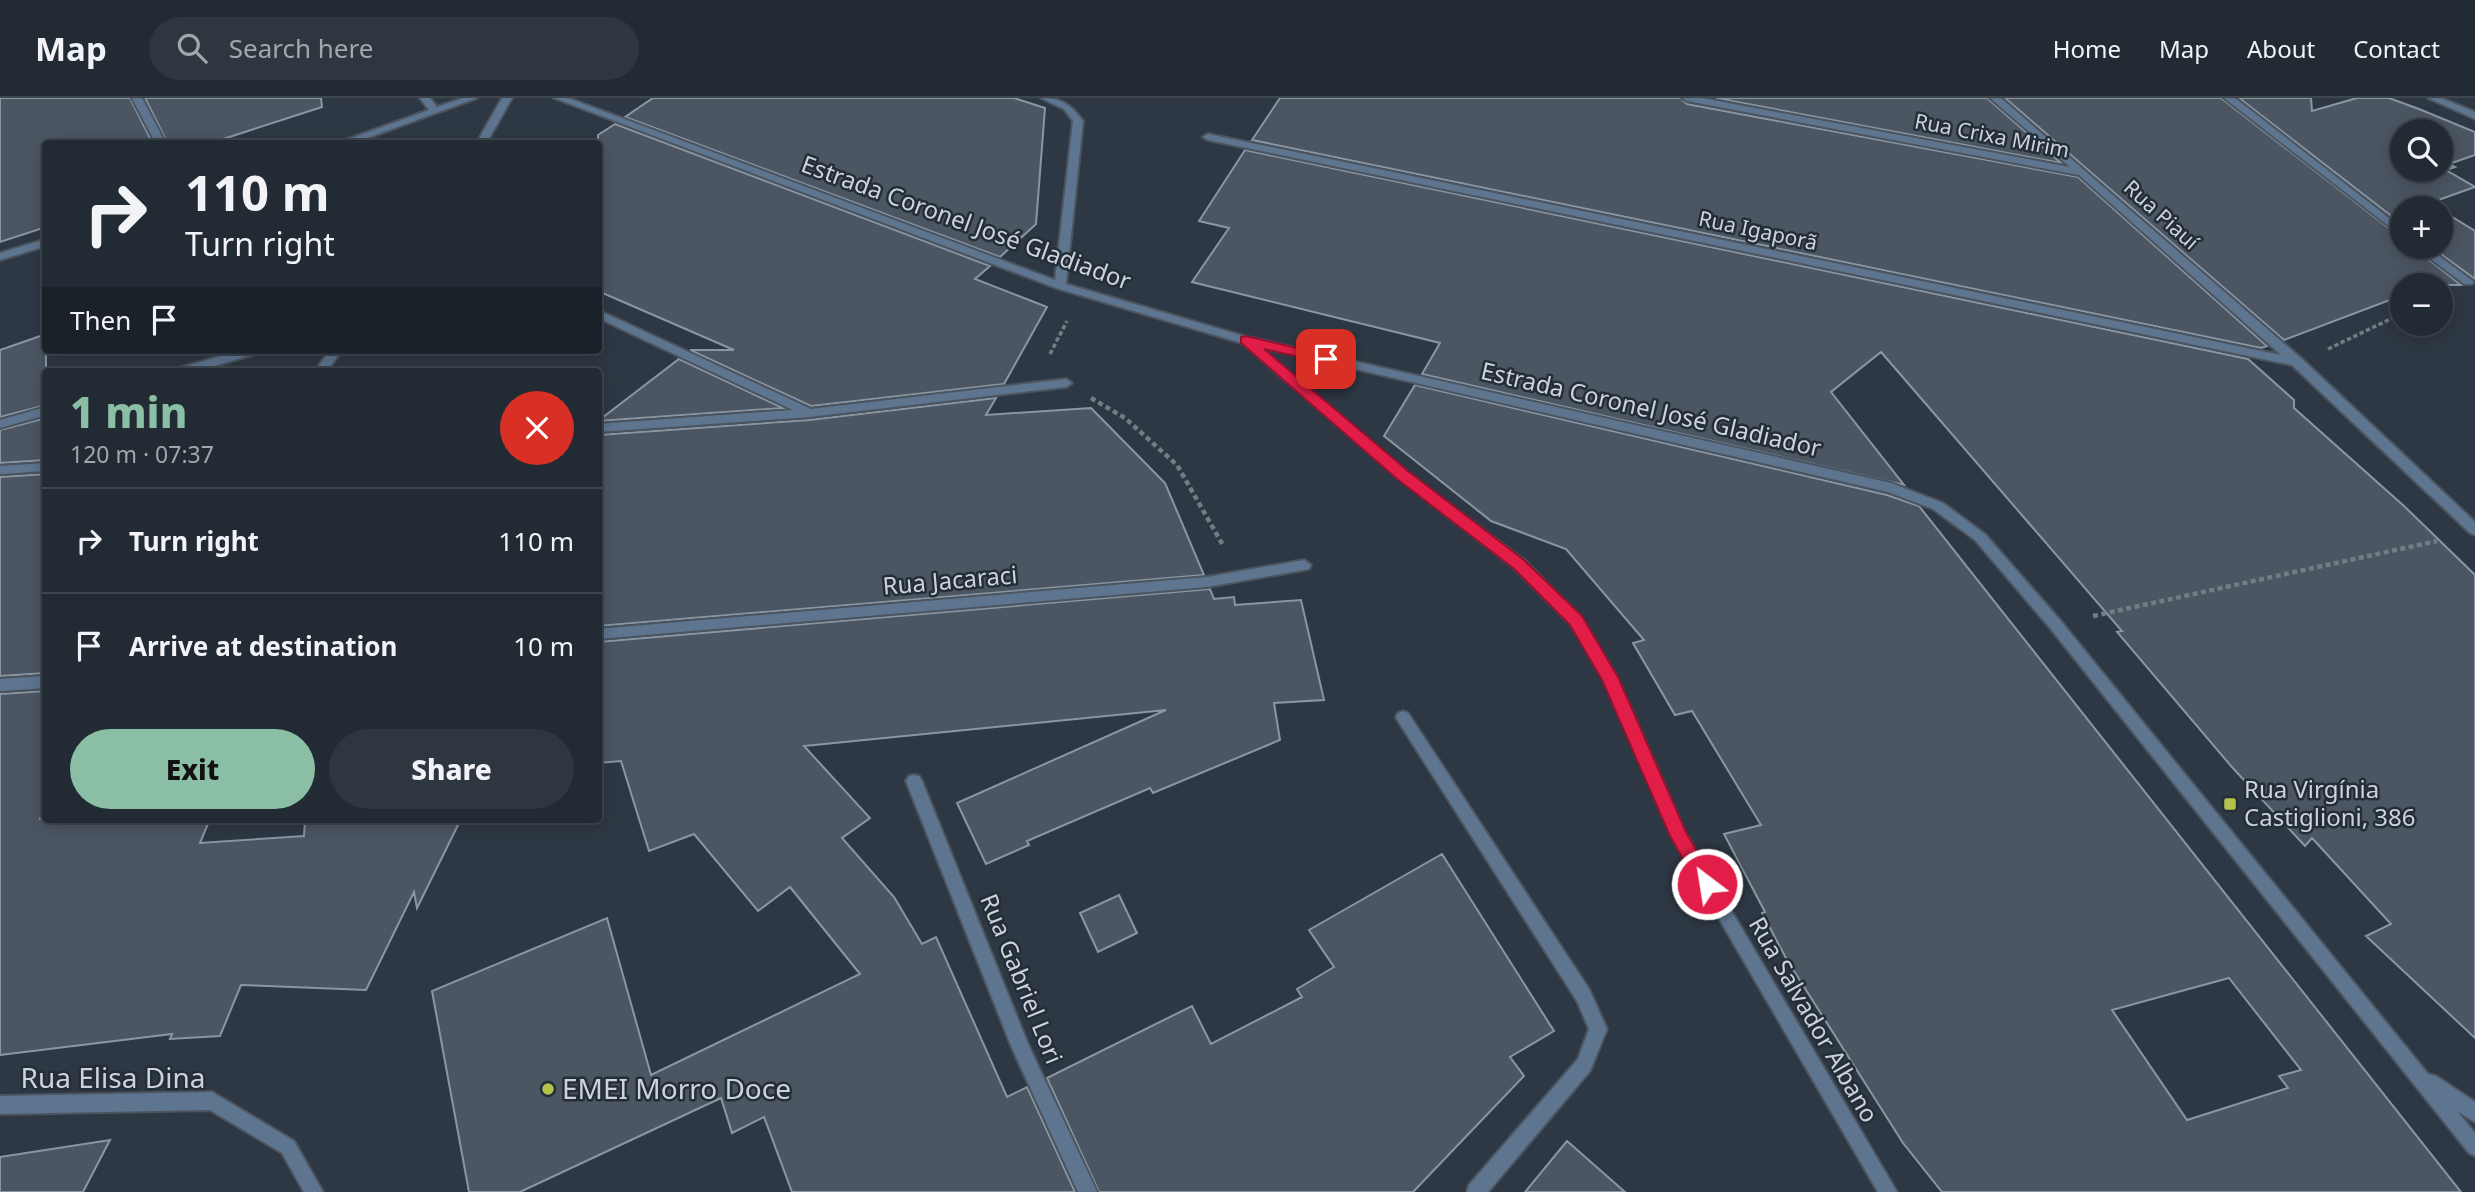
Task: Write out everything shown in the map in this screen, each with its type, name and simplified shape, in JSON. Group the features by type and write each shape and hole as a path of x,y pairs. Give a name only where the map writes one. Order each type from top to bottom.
{"street":[{"path":"137,98 159,140"},
{"path":"425,98 435,111"},
{"path":"352,140 472,98"},
{"path":"483,140 507,98"},
{"name":"Estrada Coronel José Gladiador","path":"559,98 1083,293 1246,340 1891,488 1938,506 1980,537 2055,624 2475,1147"},
{"path":"1046,98 1066,107 1078,121 1060,286"},
{"name":"Rua Crixa Mirim","path":"1687,98 2084,172"},
{"name":"Rua Piauí","path":"1995,98 2084,172 2299,363 2475,530"},
{"path":"2229,98 2390,224"},
{"path":"2433,98 2475,116"},
{"name":"Rua Igaporã","path":"1208,137 2299,363"},
{"path":"0,257 42,243"},
{"path":"2436,259 2468,282"},
{"path":"602,315 809,413"},
{"name":"Rua Salvador Albano","path":"1246,340 1402,475 1519,564 1576,621 1610,677 1679,836 1888,1192"},
{"path":"193,368 242,354"},
{"path":"602,428 809,413 1066,383"},
{"path":"0,424 42,412"},
{"path":"0,470 42,467"},
{"name":"Rua Jacaraci","path":"602,634 1207,582 1304,565"},
{"path":"0,685 42,682"},
{"path":"1403,717 1583,995 1598,1029 1584,1065 1476,1192"},
{"name":"Rua Gabriel Lori","path":"914,781 1021,1048 1088,1192"},
{"path":"2417,1073 2475,1113"},
{"name":"Rua Elisa Dina","path":"0,1105 212,1101 288,1147 314,1192"}],"path":[{"path":"1032,387 1083,293"},
{"path":"2299,363 2390,319"},
{"path":"1066,383 1125,418 1177,465 1214,527 1238,576"},
{"path":"2055,624 2448,539"}],"building":[{"path":"0,98 130,98 151,140 42,140 42,228 0,242"},
{"path":"145,98 321,98 322,107 220,140 166,140"},
{"path":"653,98 1014,98 1045,108 1036,224 1000,257 625,117"},
{"path":"1280,98 1680,98 1687,104 2078,177 2267,346 2261,348 1252,140"},
{"path":"1716,98 1987,98 2061,163"},
{"path":"2005,98 2221,98 2390,229 2390,259 2428,259 2446,273 2390,273 2390,300 2284,340"},
{"path":"2239,98 2311,98 2312,111 2357,98 2389,98 2419,109 2443,119 2390,119 2390,182 2453,182 2453,174 2475,187 2450,196 2390,196 2390,215"},
{"path":"2453,123 2475,132 2475,155 2453,163"},
{"path":"615,124 990,266 975,279 1047,307 1004,384 811,406 690,350 734,350 602,293 602,140 598,140 598,135"},
{"path":"1245,150 2248,359 2294,400 2294,408 2404,506 2475,575 2475,1038 2366,936 2391,924 2312,838 2305,846 2231,766 2117,632 2122,631 1881,352 1831,392 1904,485 1422,374 1440,343 1192,282 1229,228 1199,221"},
{"path":"2453,217 2475,231 2475,279 2448,259 2453,259"},
{"path":"42,335 42,354 46,354 46,368 42,368 42,406 0,417 0,350"},
{"path":"679,359 783,408 602,421 602,418"},
{"path":"1415,385 1887,495 1919,506 2461,1192 1942,1192 1903,1143 1787,960 1724,834 1761,825 1692,711 1675,715 1633,643 1644,640 1566,549 1491,521 1384,436","holes":["2229,978 2301,1070 2279,1076 2288,1088 2187,1120 2112,1010"]},
{"path":"996,398 986,415 1091,408 1165,483 1204,575 602,626 602,435 809,420"},
{"path":"42,419 42,460 0,463 0,430"},
{"path":"42,474 42,673 0,676 0,477"},
{"path":"1210,589 1214,599 1234,597 1235,605 1301,600 1324,700 1274,703 1280,740 1153,793 1150,788 1027,841 1029,845 986,864 957,803 1166,710 804,746 870,818 842,838 894,897 922,944 936,937 1007,1097 1027,1087 1075,1192 792,1192 764,1117 732,1133 721,1098 520,1192 469,1192 432,991 607,918 651,1075 860,974 790,887 758,911 694,834 649,851 621,761 602,763 602,642"},
{"path":"42,691 42,823 208,823 200,843 304,836 305,823 459,823 417,908 414,892 366,990 241,985 220,1036 170,1039 172,1034 0,1055 0,694"},
{"path":"1442,854 1554,1031 1510,1057 1524,1076 1413,1192 1099,1192 1047,1078 1192,1006 1211,1044 1302,997 1297,989 1334,967 1309,930"},
{"path":"1119,895 1137,933 1098,952 1080,913"},
{"path":"110,1140 83,1192 0,1192 0,1157"},
{"path":"1567,1141 1625,1192 1525,1192"}],"place":[{"name":"Rua Virgínia Castiglioni, 386","path":"2230,804"},
{"name":"EMEI Morro Doce","path":"548,1089"}],"route":[{"path":"1326,359 1246,340 1402,475 1519,564 1576,621 1610,677 1679,836 1707,884"}]}
